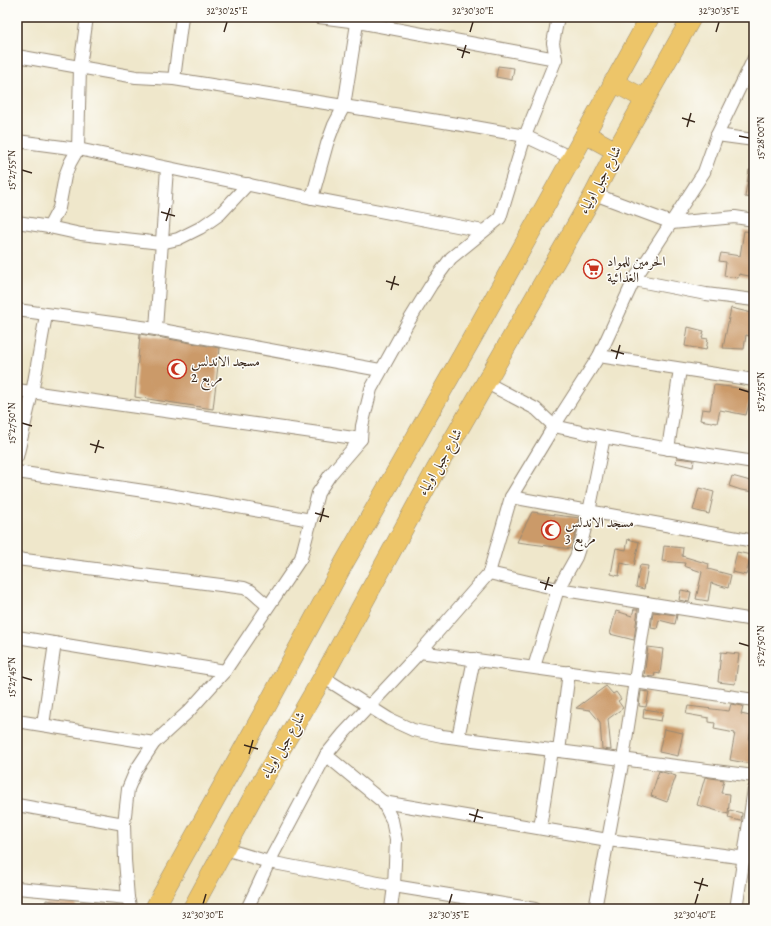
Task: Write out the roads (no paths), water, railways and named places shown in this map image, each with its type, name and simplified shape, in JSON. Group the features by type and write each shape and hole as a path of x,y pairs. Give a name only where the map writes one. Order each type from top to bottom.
{"highway":[{"path":"154,909 262,715 344,563 471,340 650,17"},
{"name":"شارع جبل اولياء","path":"192,909 254,795 322,677 434,471 594,194 616,151 692,17"},
{"path":"613,82 645,99"},
{"path":"584,134 616,151"}],"street":[{"path":"49,227 59,208 70,163 78,149 80,67 87,17"},
{"path":"174,79 182,17"},
{"path":"319,17 358,19 556,59"},
{"path":"17,888 130,904 124,860 124,824 128,789 136,770 154,742 189,711 225,671 301,558 318,493 330,475 361,439 362,426 371,389 380,370 431,285 451,258 483,231 496,223 500,218 525,136 556,59 553,43 558,17"},
{"path":"312,198 327,144 334,125 344,106 358,19"},
{"path":"17,56 136,76 174,79 525,136 572,158"},
{"path":"247,909 269,862 326,755 489,574 511,497 554,426 600,356 634,280 704,172 717,135 753,62"},
{"path":"717,135 754,140"},
{"path":"17,141 78,149 312,198 483,231"},
{"path":"156,329 167,168"},
{"path":"17,222 81,234 161,243 178,239 200,228 220,214 248,184"},
{"path":"594,194 672,223 735,218 754,220"},
{"path":"634,280 706,294 754,300"},
{"path":"17,310 156,329 380,370"},
{"path":"17,457 32,393 46,315"},
{"path":"600,356 754,380"},
{"path":"668,449 680,369"},
{"path":"485,382 536,409 554,426 668,449 754,462"},
{"path":"17,390 361,439"},
{"path":"534,667 558,589 576,556 589,512 604,437"},
{"path":"17,472 164,494 311,520"},
{"path":"511,497 754,541"},
{"path":"17,559 244,588 251,591 268,606"},
{"path":"489,574 558,589 754,620"},
{"path":"595,909 623,759 647,603"},
{"path":"17,637 225,671"},
{"path":"43,725 55,643"},
{"path":"420,652 569,672 754,700"},
{"path":"458,738 474,660"},
{"path":"540,828 569,672"},
{"path":"322,677 368,707 413,730 458,738 754,776"},
{"path":"17,721 154,742"},
{"path":"326,755 383,802 392,820 396,840 394,886 391,909"},
{"path":"736,909 749,859 754,789"},
{"path":"383,802 608,840 749,859"},
{"path":"17,805 124,824"},
{"path":"225,850 269,862 394,886 535,909"}],"place":[{"name":"الحرمين للمواد الغذائية","path":"593,269"},
{"name":"مسجد الاندلس مربع 2","path":"177,369"},
{"name":"مسجد الاندلس مربع 3","path":"551,530"}]}
